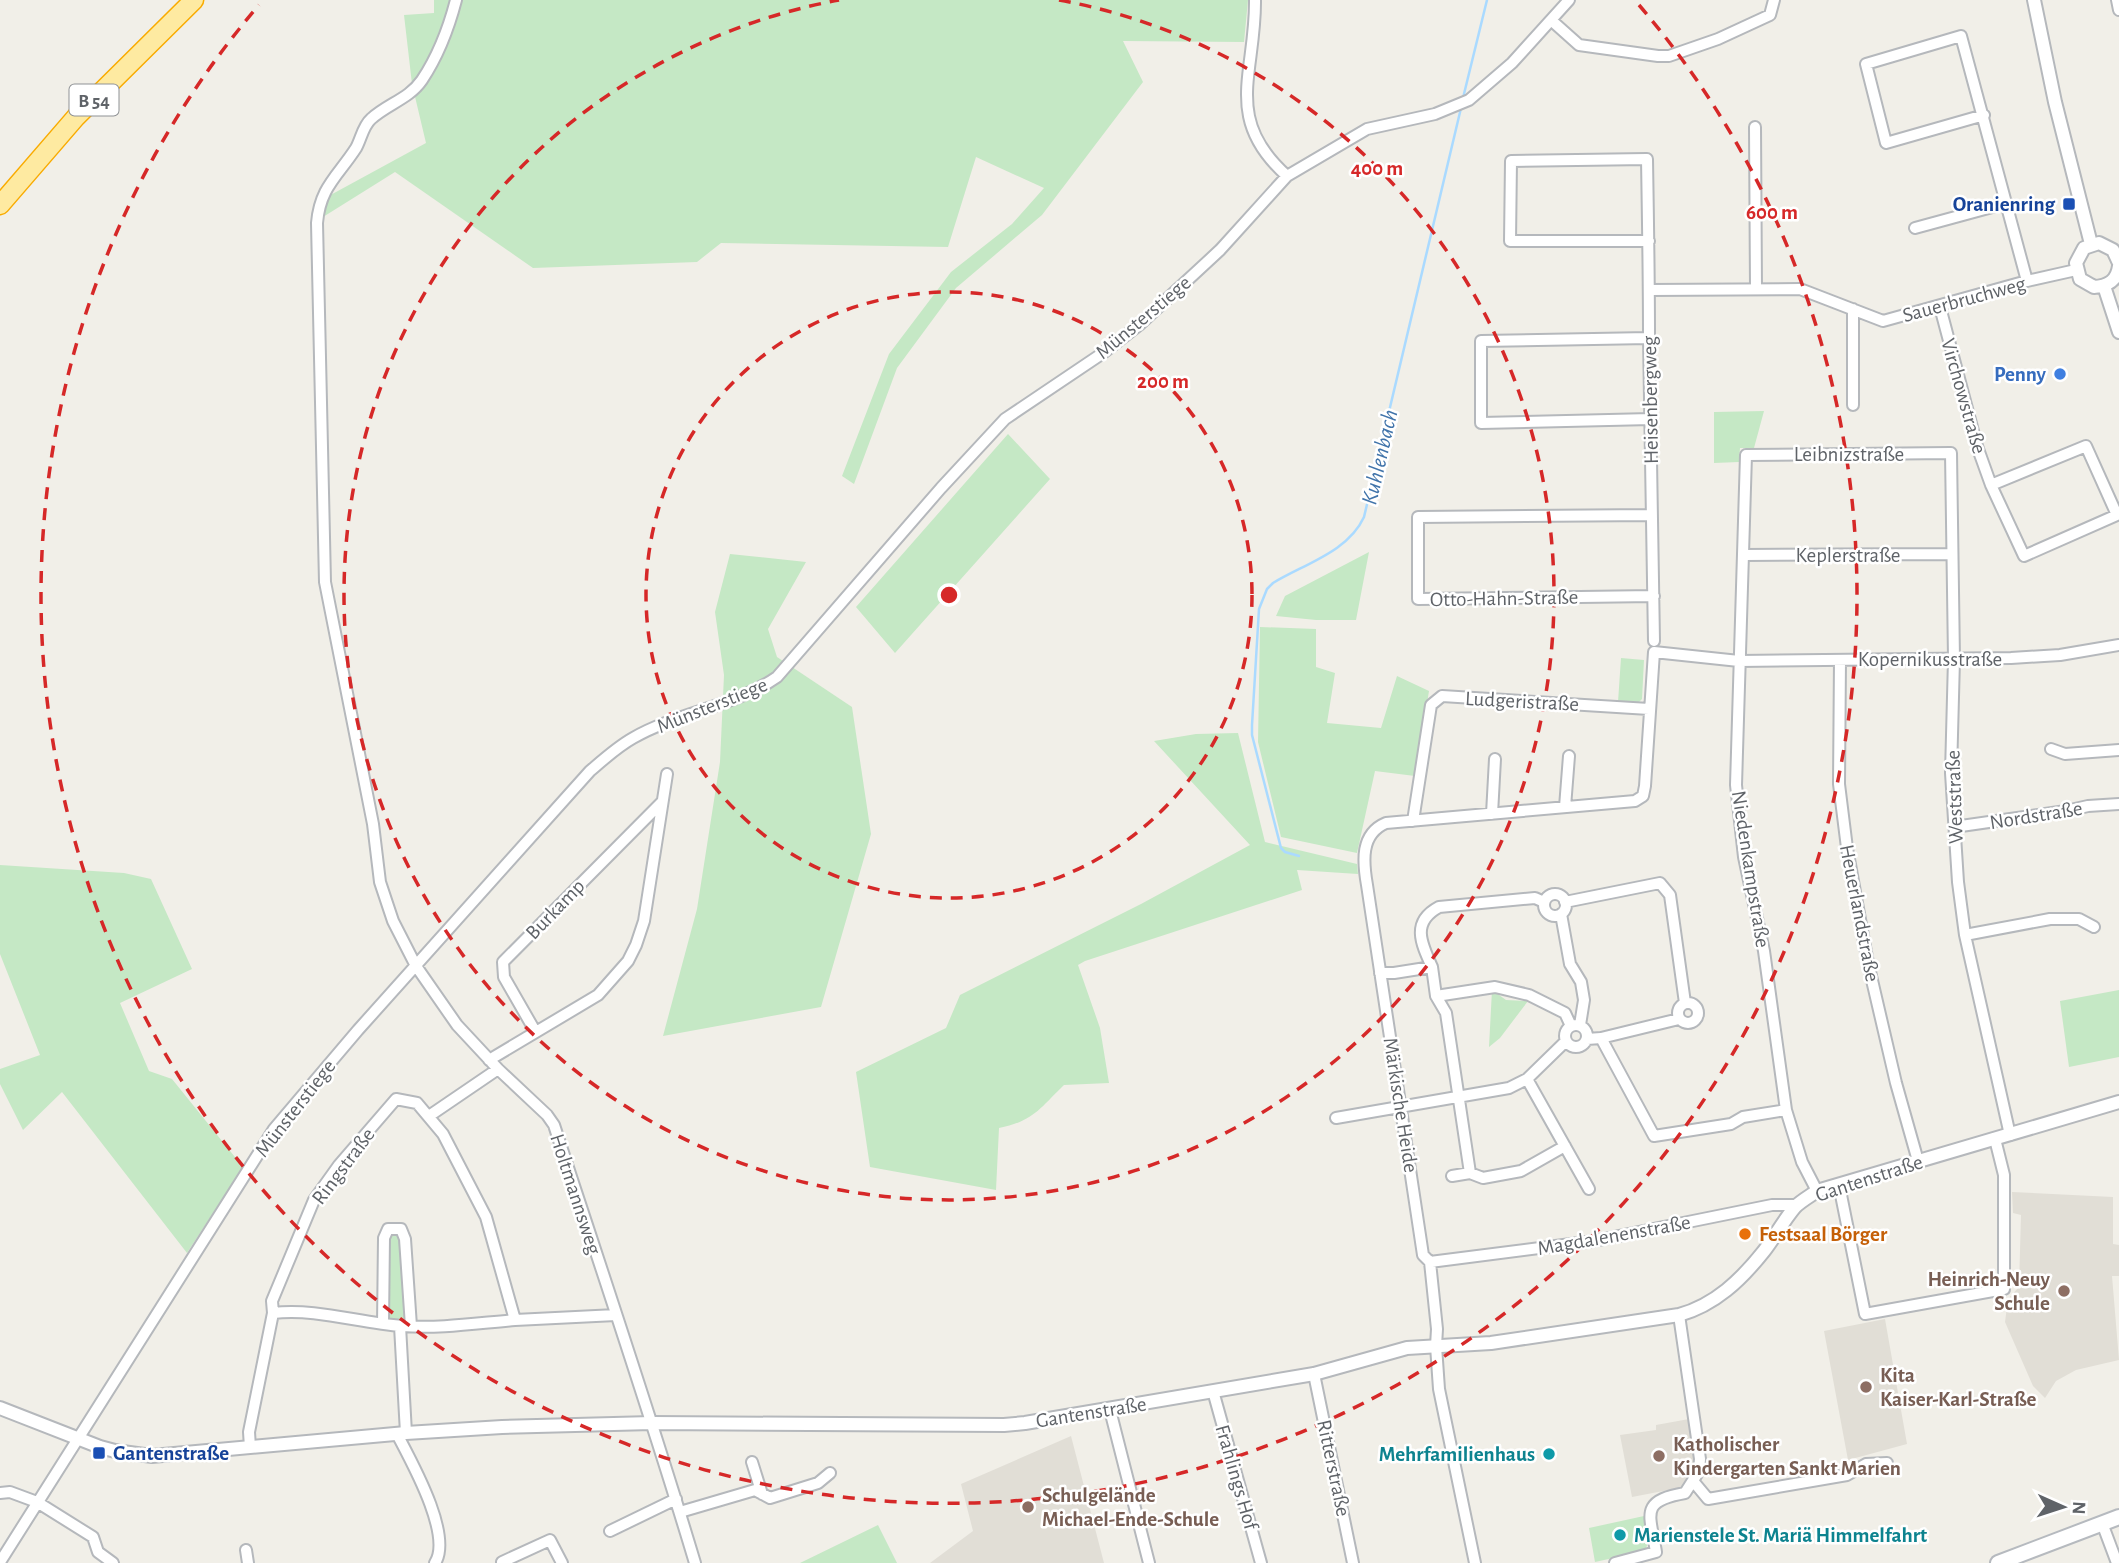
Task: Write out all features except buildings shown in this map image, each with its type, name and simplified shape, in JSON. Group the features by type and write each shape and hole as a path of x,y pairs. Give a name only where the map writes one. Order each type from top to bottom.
{"highway":[{"name":"B 54","path":"0,192 76,107 181,0"},
{"name":"B 54","path":"0,205 76,117 194,0"}],"main road":[{"path":"1998,1563 2119,1517"}],"street":[{"name":"Holtmannsweg","path":"456,0 446,32 423,79 413,90 368,122 356,147 323,193 317,223 325,582 373,824 380,882 393,921 416,967 457,1025 554,1125 695,1563"},
{"path":"1255,0 1247,112 1250,128 1261,147 1272,163 1287,176"},
{"name":"Münsterstiege","path":"0,1562 274,1129 590,771 615,749 654,728 751,693 777,677 941,488 1005,419 1102,353 1148,317 1220,250 1287,176 1367,129 1435,114 1469,100 1499,76 1569,0"},
{"path":"1551,20 1579,45 1668,56 1718,39 1770,15 1774,0"},
{"path":"2034,0 2055,102 2091,244"},
{"path":"2117,0 2119,10"},
{"path":"1984,115 1886,142 1866,64 1961,36 1984,115 2028,281"},
{"path":"1755,127 1756,289"},
{"name":"Heisenbergweg","path":"1649,241 1510,241 1511,161 1647,159 1649,241 1654,641"},
{"path":"1915,228 2007,204"},
{"path":"2091,244 2107,246 2113,250 2119,265 2115,278 2104,286 2086,284 2076,270 2078,255 2091,244"},
{"name":"Sauerbruchweg","path":"1649,290 1800,289 1883,321 2076,270"},
{"path":"2104,286 2119,332"},
{"name":"Virchowstraße","path":"1940,307 1976,446 1991,485 2024,556 2118,517 2086,446 1991,485"},
{"path":"1853,309 1853,405"},
{"path":"1649,338 1481,341 1481,423 1651,419"},
{"name":"Leibnizstraße","path":"1746,455 1951,453"},
{"name":"Weststraße","path":"1951,453 1954,659 1951,773 1954,827 1965,934 2010,1135"},
{"name":"Niedenkampstraße","path":"1746,455 1736,785 1741,832 1764,951 1786,1110 1802,1162 1817,1191"},
{"name":"Otto-Hahn-Straße","path":"1652,515 1418,517 1418,599 1654,596"},
{"name":"Keplerstraße","path":"1744,555 1952,554"},
{"name":"Kopernikusstraße","path":"1739,661 2011,659 2060,655 2119,645"},
{"path":"1413,821 1635,801 1643,796 1654,652 1739,661"},
{"name":"Heuerlandstraße","path":"1840,660 1839,784 1847,848 1868,963 1896,1083 1919,1161"},
{"name":"Ludgeristraße","path":"1413,821 1432,705 1442,696 1649,709"},
{"path":"2050,749 2065,754 2119,750"},
{"path":"1565,807 1569,756"},
{"path":"1492,814 1495,760"},
{"path":"489,1060 598,995 628,961 643,921 667,774"},
{"name":"Burkamp","path":"535,1031 503,976 503,962 662,802"},
{"name":"Nordstraße","path":"1954,827 2088,806 2119,804"},
{"name":"Märkische Heide","path":"1413,821 1386,823 1377,827 1365,847 1363,861 1423,1255 1430,1262 1437,1329 1439,1389 1475,1563"},
{"path":"1565,902 1660,883 1670,895 1685,1003"},
{"path":"1336,1118 1509,1088 1527,1079 1566,1041 1566,1032 1575,1025 1584,1000 1581,982 1570,964 1561,915 1566,908 1565,902 1558,894 1549,895 1544,902 1545,911 1552,916 1561,915"},
{"path":"1470,1173 1446,1013 1436,996 1432,967 1423,948 1420,927 1426,914 1439,907 1535,898 1544,902"},
{"path":"1965,934 2050,919 2079,919 2094,927"},
{"path":"1380,973 1432,967"},
{"path":"1436,996 1495,987 1530,995 1565,1013 1575,1025 1586,1030 1587,1039"},
{"path":"1691,1002 1698,1007 1699,1016 1694,1023 1686,1024 1679,1019 1678,1011 1685,1003 1691,1002"},
{"path":"1566,1041 1573,1046 1582,1045 1587,1039 1679,1019"},
{"path":"1601,1038 1654,1136 1731,1124 1743,1117 1786,1110"},
{"path":"429,1116 498,1069"},
{"path":"1527,1079 1589,1189"},
{"name":"Ringstraße","path":"250,1447 249,1433 273,1313 272,1301 314,1200 338,1165 396,1099 418,1103 443,1134 486,1217 515,1320"},
{"name":"Gantenstraße","path":"0,1408 116,1451 152,1456 402,1433 502,1427 652,1423 1004,1425 1110,1410 1314,1374 1406,1348 1492,1343 1697,1310 1740,1278 1765,1251 1796,1205 1817,1191 2119,1102"},
{"path":"1839,1185 1865,1314 2004,1289 2004,1175 1995,1139"},
{"path":"1452,1176 1470,1173 1483,1178 1521,1171 1565,1146"},
{"name":"Magdalenenstraße","path":"1430,1262 1594,1241 1772,1205 1796,1205"},
{"path":"383,1324 384,1238 388,1228 401,1229 405,1239 402,1433 430,1503 439,1535 438,1559 435,1563"},
{"path":"273,1313 291,1311 328,1314 405,1326 616,1315"},
{"path":"1615,1563 1656,1552 1650,1512 1653,1504 1660,1499 1685,1493 1699,1471 1700,1459 1679,1315"},
{"name":"Ritterstraße","path":"1314,1374 1353,1563"},
{"name":"Frahlings Hof","path":"1213,1391 1261,1563"},
{"path":"1110,1410 1149,1563"},
{"path":"752,1462 762,1494"},
{"path":"1693,1481 1707,1499 1847,1475 1866,1464 1887,1463"},
{"path":"680,1511 755,1490 770,1498 818,1483 830,1473"},
{"path":"0,1493 10,1492 37,1502 93,1537 98,1552 113,1563"},
{"path":"610,1531 676,1499"},
{"path":"2102,1523 2117,1563"},
{"path":"502,1562 550,1540 562,1563"},
{"path":"246,1550 248,1563"},
{"path":"91,1563 98,1552"}],"shaded area":[{"name":"Heinrich-Neuy Schule","path":"2012,1192 2113,1197 2113,1244 2119,1245 2119,1276 2112,1276 2119,1360 2076,1370 2056,1381 2045,1398 2033,1386 2005,1322 2008,1299 2019,1287 2021,1215 2013,1213"},
{"name":"Kita Kaiser-Karl-Straße","path":"1885,1319 1907,1444 1848,1460 1824,1331"},
{"name":"Katholischer Kindergarten Sankt Marien","path":"1689,1419 1695,1468 1684,1487 1632,1497 1620,1435 1656,1430 1656,1425"},
{"name":"Schulgelände Michael-Ende-Schule","path":"1071,1436 1104,1563 930,1563 973,1531 961,1484"}],"green space":[{"path":"434,0 1248,0 1244,42 1123,41 1143,82 1042,215 956,288 897,368 854,484 842,476 889,354 951,272 1012,224 1044,188 976,157 948,247 721,243 697,262 533,268 395,172 323,217 325,198 426,143 412,84 404,15 434,13"},
{"path":"1764,411 1754,448 1740,448 1739,462 1714,463 1714,412"},
{"path":"1008,434 1050,479 895,653 856,607"},
{"path":"1369,552 1356,620 1276,616 1285,596"},
{"path":"730,554 806,562 768,629 777,657 852,707 871,834 821,1007 663,1036 697,909 720,762 724,675 715,612"},
{"path":"1260,627 1316,629 1316,667 1335,673 1327,723 1381,728 1397,676 1429,691 1415,776 1375,771 1357,853 1281,837 1258,742"},
{"path":"1621,658 1644,660 1642,699 1638,703 1618,702"},
{"path":"1238,733 1265,842 1357,864 1358,874 1297,870 1302,890 1078,965 1100,1028 1109,1083 1064,1085 1029,1117 999,1128 996,1190 870,1167 856,1072 946,1028 960,995 1141,904 1250,845 1154,741 1196,734"},
{"path":"0,865 124,873 151,879 192,969 120,1003 149,1071 172,1079 243,1167 187,1253 62,1092 23,1130 0,1084 0,1069 40,1055 0,954"},
{"path":"1492,990 1506,1000 1528,1001 1500,1038 1489,1047"},
{"path":"2119,990 2119,1057 2069,1067 2060,1001"},
{"path":"390,1231 400,1232 409,1324 385,1322 387,1239"},
{"path":"1644,1516 1649,1540 1645,1551 1595,1562 1589,1528"},
{"path":"878,1525 897,1563 800,1563"}],"waterway":[{"name":"Kuhlenbach","path":"1463,98 1487,0"},
{"name":"Kuhlenbach","path":"1299,856 1281,848 1252,735 1259,609 1267,589 1273,583 1336,548 1357,529 1364,517 1461,108"}],"place":[{"name":"Oranienring","path":"2069,204"},
{"name":"Penny","path":"2060,374"},
{"name":"Festsaal Börger","path":"1745,1234"},
{"name":"Heinrich-Neuy Schule","path":"2064,1291"},
{"name":"Kita Kaiser-Karl-Straße","path":"1866,1387"},
{"name":"Gantenstraße","path":"99,1453"},
{"name":"Mehrfamilienhaus","path":"1549,1454"},
{"name":"Katholischer Kindergarten Sankt Marien","path":"1659,1456"},
{"name":"Schulgelände Michael-Ende-Schule","path":"1028,1507"},
{"name":"Marienstele St. Mariä Himmelfahrt","path":"1620,1535"}]}
